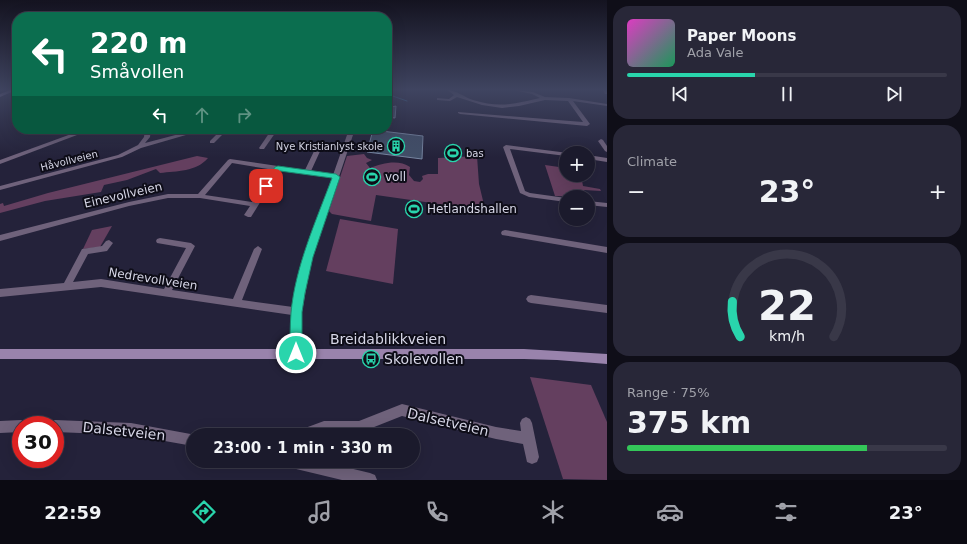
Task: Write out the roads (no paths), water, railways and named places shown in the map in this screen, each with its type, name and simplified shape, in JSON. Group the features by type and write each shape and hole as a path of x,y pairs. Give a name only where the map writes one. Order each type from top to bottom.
{"main road":[{"name":"Breidablikkveien","path":"0,354 296,353 549,355 607,360"}],"street":[{"path":"517,112 519,118"},
{"path":"460,113 588,124 579,112"},
{"path":"0,162 76,134"},
{"path":"140,146 147,137 147,134"},
{"path":"212,142 220,134"},
{"path":"262,148 272,134"},
{"path":"296,353 297,312 308,257 350,134"},
{"name":"Håvollveien","path":"0,188 110,160 140,146 183,135"},
{"path":"602,141 607,150"},
{"path":"308,172 319,147"},
{"path":"559,153 506,147 518,184 524,193 559,199"},
{"path":"595,158 607,160"},
{"path":"200,196 230,161 336,177"},
{"path":"248,215 278,168"},
{"name":"Einevollveien","path":"0,238 156,197 174,195 200,196 254,204"},
{"path":"595,204 607,205"},
{"path":"505,233 607,250"},
{"path":"160,241 191,246 166,293"},
{"name":"Nedrevollveien","path":"67,286 85,251 104,249 108,243"},
{"path":"236,303 258,249"},
{"name":"Nedrevollveien","path":"0,293 101,283 297,312"},
{"path":"531,299 607,309"},
{"name":"Dalsetveien","path":"321,428 359,427 402,410 496,433 528,438"},
{"path":"526,423 532,456"},
{"path":"0,427 12,426"},
{"name":"Dalsetveien","path":"64,426 131,429 186,439"},
{"path":"321,468 370,480"}],"place":[{"name":"Nye Kristianlyst skole","path":"396,146"},
{"name":"bas","path":"453,153"},
{"name":"voll","path":"372,177"},
{"name":"Hetlandshallen","path":"414,209"},
{"name":"Skolevollen","path":"371,359"}]}
